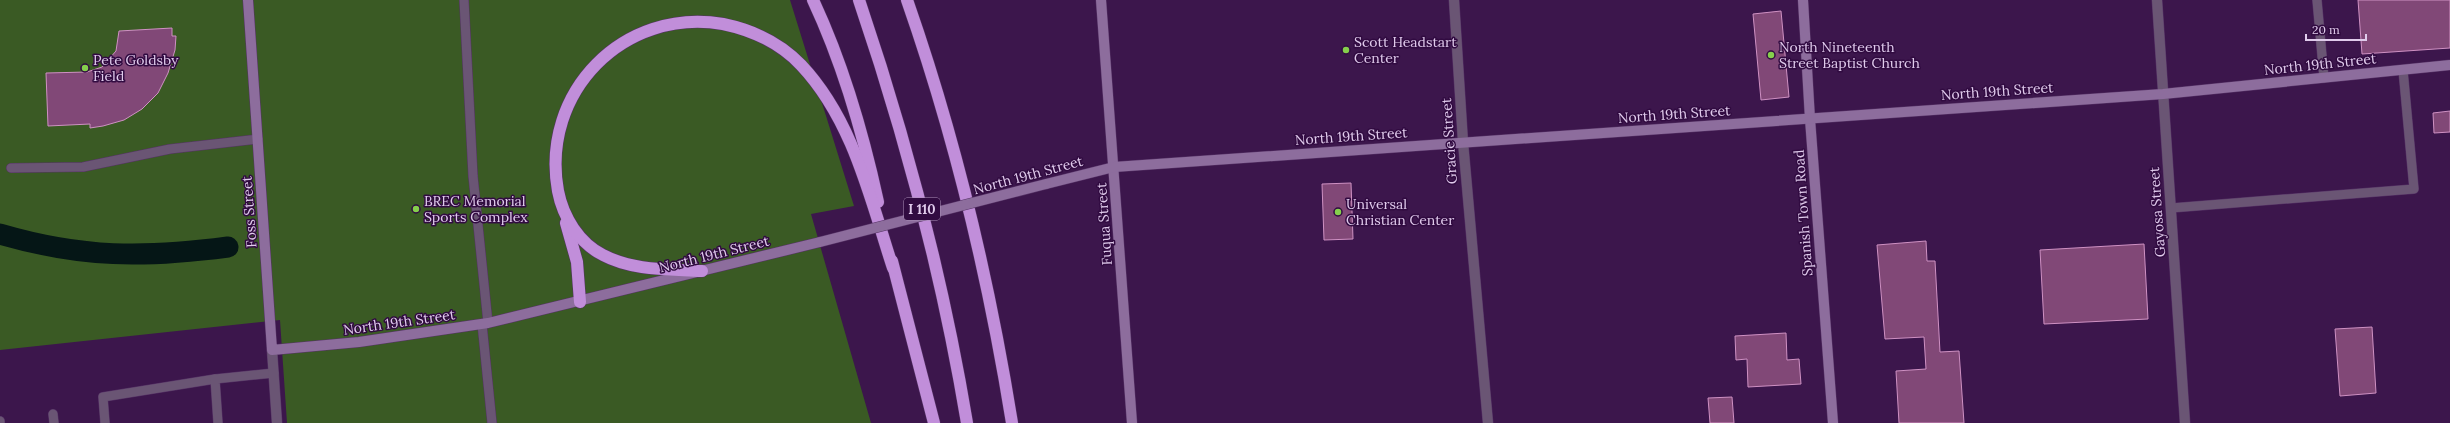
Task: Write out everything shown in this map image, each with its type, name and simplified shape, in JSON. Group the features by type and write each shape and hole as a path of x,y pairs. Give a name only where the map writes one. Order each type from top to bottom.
{"highway":[{"path":"813,0 837,56 856,113 870,162 893,268 934,423"},
{"name":"I 110","path":"859,0 918,193 951,334 967,423"},
{"path":"907,0 942,108 980,253 1000,347 1012,423"},
{"path":"580,302 576,262 560,203 556,173 560,126 576,88 596,64 625,42 658,28 687,22 728,25 752,32 779,46 800,63 830,102 847,136 859,165 893,268"},
{"path":"560,203 572,226 581,238 601,254 632,266 702,271"}],"street":[{"name":"Foss Street","path":"248,0 277,423"},
{"name":"Fuqua Street","path":"1101,0 1132,423"},
{"name":"Gracie Street","path":"1454,0 1463,142 1488,423"},
{"name":"Spanish Town Road","path":"1803,0 1810,118 1833,423"},
{"name":"Gayosa Street","path":"2157,0 2185,423"},
{"name":"North 19th Street","path":"272,350 359,342 485,323 580,302 1114,168 1463,142 2164,94 2450,65"}],"lane":[{"path":"464,0 473,176 492,423"},
{"path":"2317,0 2324,78"},
{"path":"2171,208 2414,189 2403,70"},
{"path":"11,168 83,166 170,149 258,139"},
{"path":"105,423 103,397 215,378 274,372"},
{"path":"215,378 218,423"}],"green space":[{"name":"BREC Memorial Sports Complex","path":"0,0 790,0 854,206 811,214 871,423 287,423 280,320 0,350"}],"building":[{"path":"2358,0 2450,0 2450,48 2362,54"},
{"name":"North Nineteenth Street Baptist Church","path":"1781,11 1789,97 1761,100 1753,14"},
{"path":"172,28 172,36 176,36 175,50 168,73 158,93 142,109 124,120 103,126 90,128 90,124 48,126 46,73 87,72 102,67 116,51 119,31"},
{"path":"2450,111 2450,132 2434,133 2433,113"},
{"name":"Universal Christian Center","path":"1351,183 1353,239 1324,240 1322,184"},
{"path":"1926,241 1927,261 1935,261 1940,352 1959,351 1964,423 1899,423 1896,371 1926,369 1924,337 1885,339 1877,245"},
{"path":"2144,244 2148,319 2044,324 2040,250"},
{"path":"2372,327 2376,393 2340,396 2335,329"},
{"path":"1786,333 1787,360 1799,359 1801,384 1748,387 1747,359 1736,360 1735,336"},
{"path":"1732,397 1734,423 1710,423 1708,398"}],"waterway":[{"path":"0,234 58,248 113,254 168,253 228,247"}],"place":[{"name":"Scott Headstart Center","path":"1346,50"},
{"name":"North Nineteenth Street Baptist Church","path":"1771,55"},
{"name":"Pete Goldsby Field","path":"85,68"},
{"name":"BREC Memorial Sports Complex","path":"416,209"},
{"name":"Universal Christian Center","path":"1338,212"}]}
